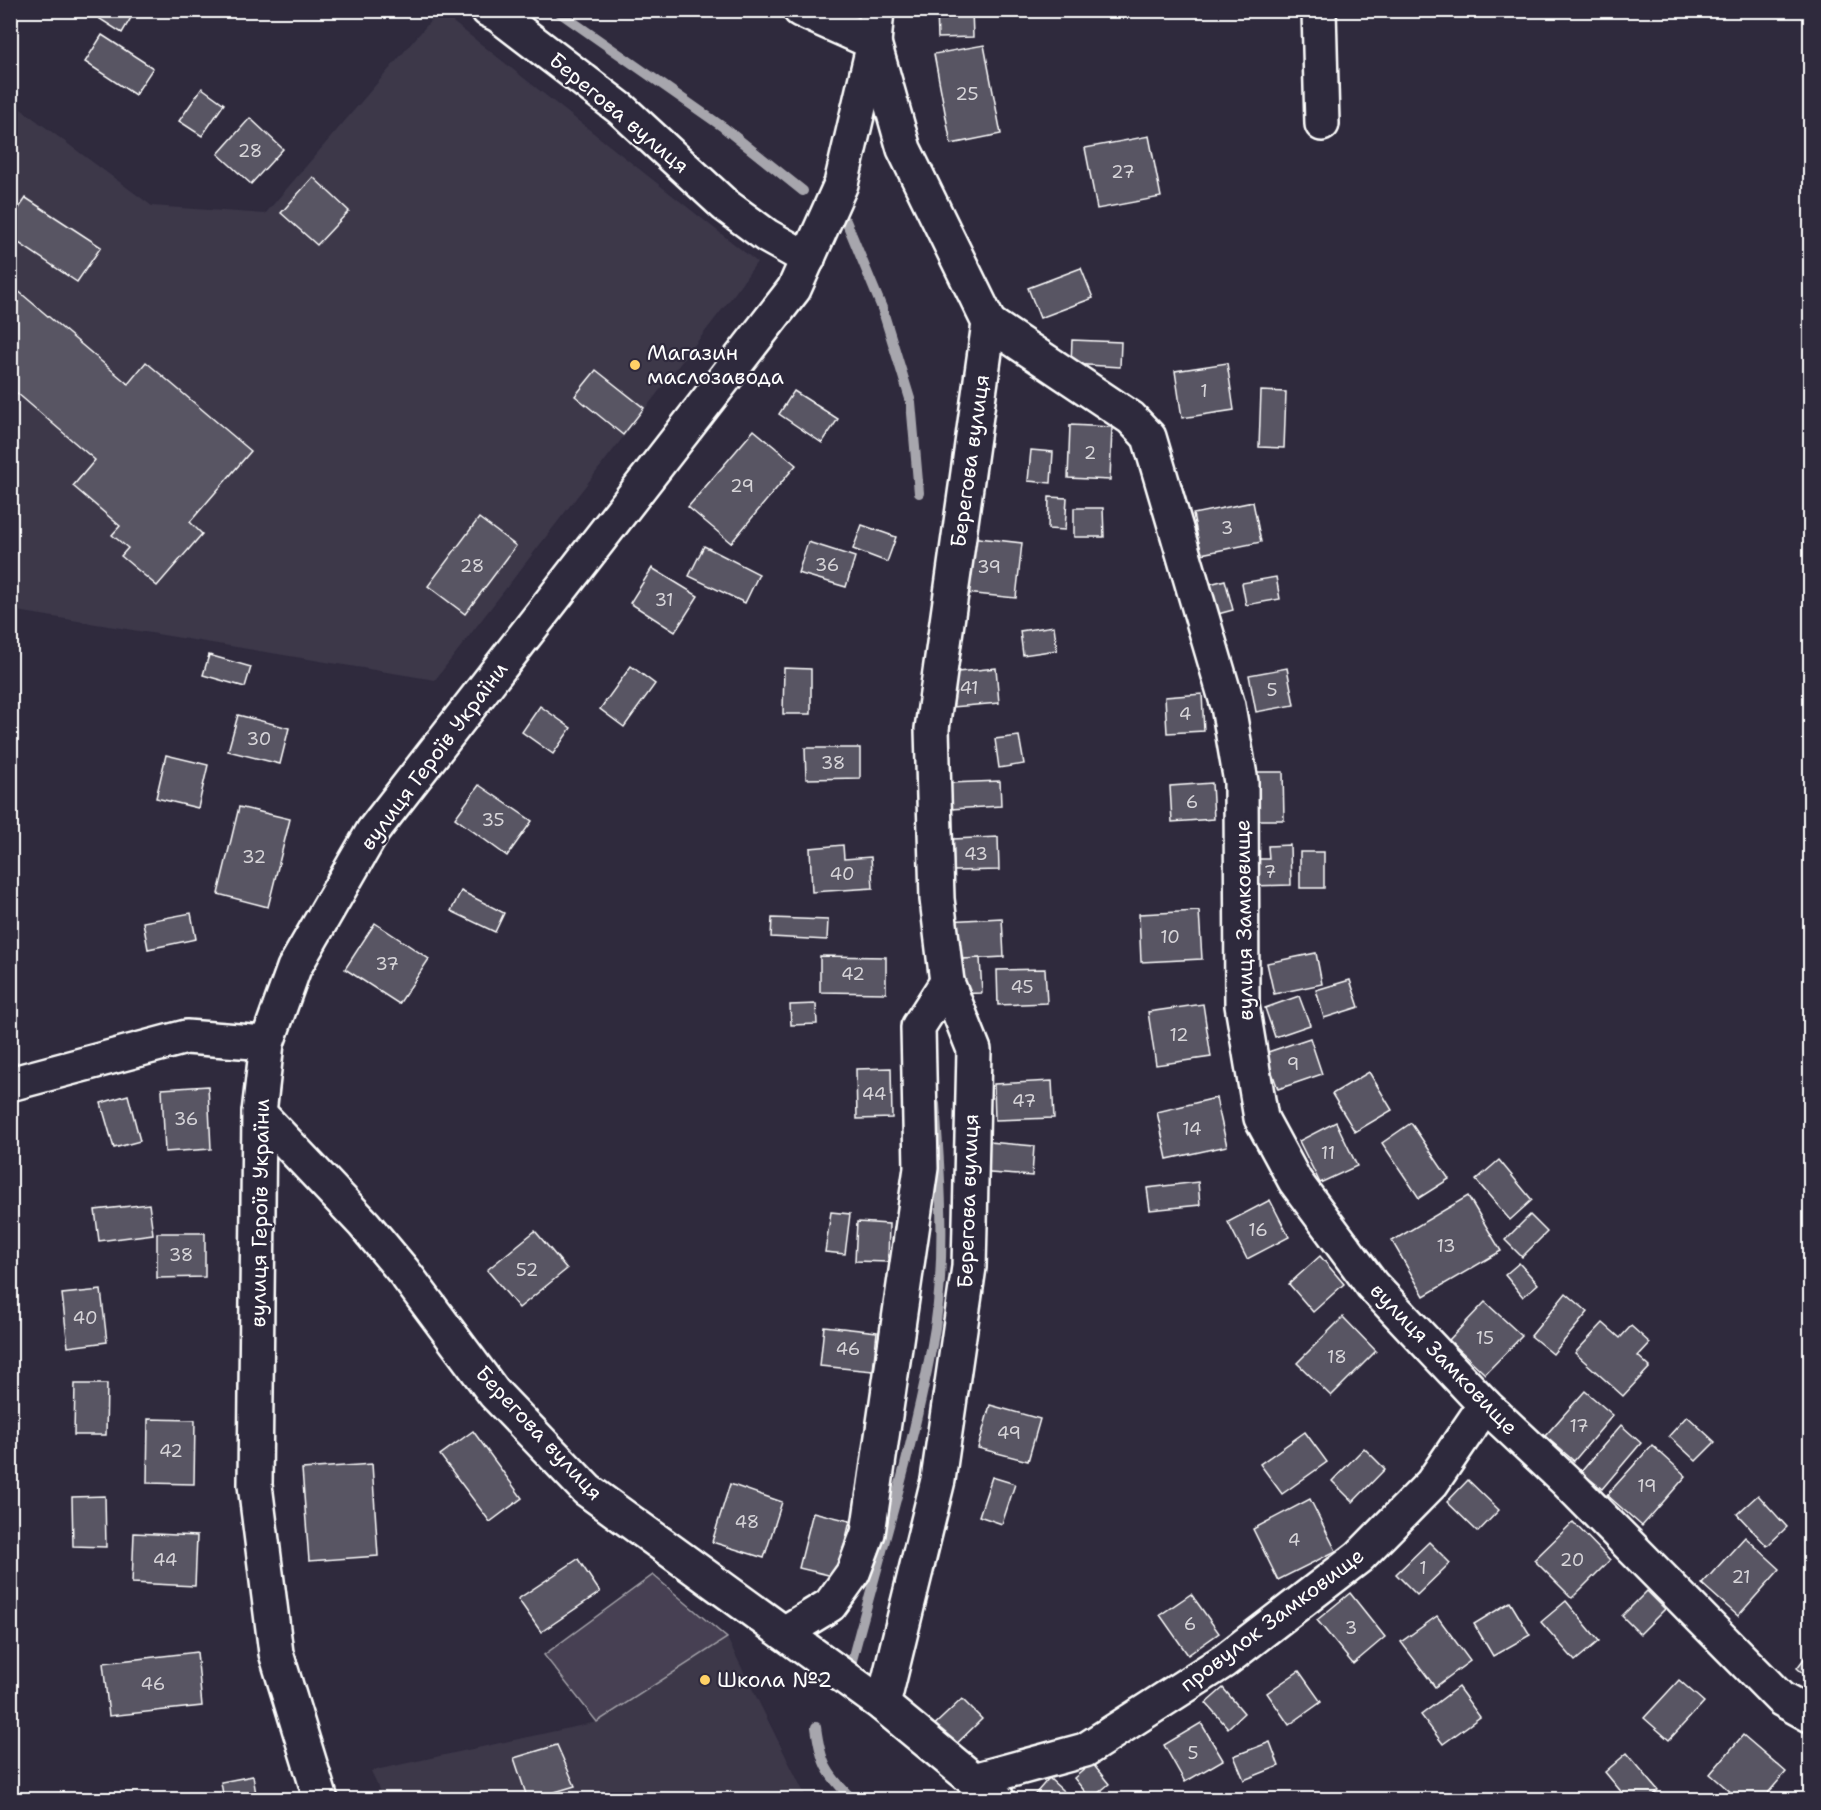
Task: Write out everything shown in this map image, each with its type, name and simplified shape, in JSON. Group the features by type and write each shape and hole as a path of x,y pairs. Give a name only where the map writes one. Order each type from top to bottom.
{"street":[{"name":"Берегова вулиця","path":"488,10 498,15 621,109 725,205 767,236 808,259"},
{"path":"800,10 874,43 904,149 989,323"},
{"name":"вулиця Героїв України","path":"321,1800 276,1653 255,1485 260,1113 267,1043 294,968 373,831 794,289 841,184 874,43 877,10"},
{"path":"1319,10 1322,124"},
{"name":"Берегова вулиця","path":"883,1705 938,1480 969,1267 974,1050 946,982 937,899 932,729 989,323"},
{"name":"вулиця Замковище","path":"989,323 1131,418 1149,437 1228,706 1239,771 1242,1005 1261,1118 1295,1181 1372,1285 1485,1405 1565,1480 1781,1699 1810,1715"},
{"path":"784,1633 830,1605 852,1573 868,1533 921,1168 918,1027 946,982"},
{"path":"10,1084 186,1037 267,1043"},
{"name":"Берегова вулиця","path":"260,1113 391,1256 494,1393 587,1490 883,1705 986,1790"},
{"name":"провулок Замковище","path":"986,1790 1084,1750 1224,1661 1359,1557 1432,1483 1485,1405"}],"shaded area":[{"path":"439,11 757,262 735,293 435,680 11,610 10,101 152,206 265,214"},
{"path":"653,1575 727,1638 597,1722 544,1655"},
{"name":"Школа №2","path":"727,1638 807,1799 383,1799 371,1771 597,1722"}],"building":[{"path":"86,10 135,10 135,11 122,33"},
{"path":"937,10 972,10 973,37 938,38"},
{"path":"102,35 153,68 135,95 85,62"},
{"path":"984,45 1001,134 951,144 934,54"},
{"path":"202,88 224,104 202,136 179,121"},
{"path":"250,118 283,149 251,184 218,154"},
{"path":"1149,136 1161,197 1097,209 1085,148"},
{"path":"313,177 349,211 317,245 281,213"},
{"path":"26,198 101,247 77,282 10,237 10,221"},
{"path":"1081,268 1093,298 1040,318 1028,288"},
{"path":"10,284 128,384 146,362 251,451 190,522 202,534 157,586 121,556 128,548 112,535 120,526 73,486 95,460 10,387"},
{"path":"1072,340 1121,342 1120,367 1071,364"},
{"path":"1227,363 1234,410 1182,418 1175,371"},
{"path":"596,370 644,408 623,435 575,396"},
{"path":"794,391 838,419 822,443 779,414"},
{"path":"1261,391 1286,392 1284,448 1259,447"},
{"path":"1070,425 1112,427 1110,480 1068,478"},
{"path":"754,430 796,465 731,543 688,507"},
{"path":"1031,450 1053,452 1051,483 1028,481"},
{"path":"1049,497 1067,498 1065,530 1048,529"},
{"path":"1253,502 1261,542 1201,554 1193,514"},
{"path":"1074,508 1103,508 1104,537 1074,537"},
{"path":"479,518 516,546 465,614 428,586"},
{"path":"862,525 896,537 887,562 853,549"},
{"path":"961,536 1022,543 1016,598 955,592"},
{"path":"808,542 855,557 846,587 798,573"},
{"path":"704,546 759,574 745,603 689,576"},
{"path":"652,568 698,596 675,632 630,603"},
{"path":"1276,577 1280,599 1246,605 1242,583"},
{"path":"1225,580 1233,610 1214,615 1206,585"},
{"path":"1054,626 1057,650 1023,655 1020,631"},
{"path":"209,655 251,667 245,687 203,675"},
{"path":"631,666 655,684 624,727 600,709"},
{"path":"784,668 811,669 811,714 783,714"},
{"path":"996,668 999,703 941,708 938,674"},
{"path":"1287,668 1294,705 1256,712 1249,675"},
{"path":"1202,694 1204,731 1167,733 1165,697"},
{"path":"540,706 571,728 553,754 522,732"},
{"path":"238,715 289,728 280,764 228,751"},
{"path":"1019,736 1024,764 999,768 995,739"},
{"path":"805,748 860,748 860,778 806,779"},
{"path":"166,755 208,765 198,808 156,798"},
{"path":"1254,772 1283,772 1284,820 1254,820"},
{"path":"1000,781 1001,806 950,809 949,783"},
{"path":"1212,783 1214,819 1172,822 1170,786"},
{"path":"479,785 532,821 507,856 455,818"},
{"path":"239,807 290,819 268,907 218,894"},
{"path":"998,837 999,870 954,871 953,839"},
{"path":"843,845 844,859 871,857 873,888 812,892 810,848"},
{"path":"1290,845 1291,885 1250,886 1249,859 1269,859 1268,846"},
{"path":"1300,852 1324,852 1324,888 1300,888"},
{"path":"461,891 504,913 495,932 451,911"},
{"path":"1199,911 1202,959 1141,962 1139,914"},
{"path":"191,913 196,939 148,949 143,922"},
{"path":"772,918 828,920 827,940 771,937"},
{"path":"1002,918 1004,957 948,960 946,921"},
{"path":"375,923 429,959 399,1004 345,969"},
{"path":"1316,953 1322,984 1274,994 1267,963"},
{"path":"820,956 886,957 886,993 820,992"},
{"path":"980,958 982,993 950,994 948,960"},
{"path":"1045,969 1047,1003 998,1005 997,970"},
{"path":"1350,980 1359,1007 1324,1018 1316,990"},
{"path":"1299,996 1310,1025 1275,1037 1265,1008"},
{"path":"816,1004 817,1024 791,1025 790,1005"},
{"path":"1203,1004 1211,1057 1156,1065 1148,1012"},
{"path":"1310,1038 1322,1074 1278,1089 1265,1053"},
{"path":"891,1068 892,1118 857,1119 856,1069"},
{"path":"1369,1072 1392,1110 1355,1132 1332,1094"},
{"path":"1052,1081 1054,1118 995,1120 994,1084"},
{"path":"208,1086 211,1149 165,1152 162,1089"},
{"path":"128,1095 140,1141 114,1148 101,1103"},
{"path":"1216,1098 1227,1146 1167,1159 1157,1112"},
{"path":"1336,1122 1357,1166 1320,1183 1299,1141"},
{"path":"1411,1123 1449,1179 1419,1198 1382,1143"},
{"path":"978,1141 1034,1146 1032,1176 976,1172"},
{"path":"1499,1160 1532,1200 1510,1220 1476,1180"},
{"path":"1198,1182 1200,1205 1150,1210 1147,1188"},
{"path":"1468,1196 1501,1251 1424,1296 1392,1241"},
{"path":"1270,1200 1289,1237 1247,1259 1228,1222"},
{"path":"149,1204 153,1234 99,1241 95,1210"},
{"path":"831,1212 850,1214 845,1254 825,1252"},
{"path":"1530,1215 1547,1232 1522,1257 1505,1240"},
{"path":"857,1222 889,1224 888,1262 855,1261"},
{"path":"535,1231 567,1269 519,1308 487,1270"},
{"path":"157,1233 205,1233 205,1277 157,1278"},
{"path":"1320,1256 1344,1284 1313,1312 1289,1284"},
{"path":"1519,1263 1538,1284 1523,1297 1505,1275"},
{"path":"101,1290 107,1342 68,1347 62,1294"},
{"path":"1566,1293 1588,1312 1553,1354 1531,1336"},
{"path":"1485,1302 1522,1336 1485,1374 1449,1340"},
{"path":"1343,1317 1376,1351 1331,1396 1297,1363"},
{"path":"1603,1323 1620,1338 1631,1326 1650,1343 1638,1356 1650,1367 1623,1396 1575,1353"},
{"path":"824,1326 877,1332 873,1371 820,1366"},
{"path":"75,1384 107,1384 106,1435 74,1435"},
{"path":"1585,1391 1613,1415 1574,1461 1545,1436"},
{"path":"990,1405 1040,1419 1028,1461 978,1448"},
{"path":"1687,1416 1715,1442 1696,1461 1669,1436"},
{"path":"148,1419 195,1420 194,1484 147,1483"},
{"path":"1621,1425 1641,1443 1602,1489 1581,1472"},
{"path":"473,1431 522,1498 490,1522 440,1455"},
{"path":"1305,1432 1327,1462 1282,1494 1260,1464"},
{"path":"1652,1445 1686,1476 1642,1526 1607,1495"},
{"path":"1364,1448 1385,1469 1353,1502 1332,1481"},
{"path":"372,1464 378,1556 309,1561 302,1469"},
{"path":"992,1477 1015,1484 1002,1524 979,1516"},
{"path":"1468,1480 1499,1510 1478,1532 1447,1502"},
{"path":"730,1484 782,1502 764,1558 712,1542"},
{"path":"1758,1495 1787,1527 1767,1546 1737,1514"},
{"path":"105,1496 106,1547 73,1546 72,1497"},
{"path":"1310,1499 1336,1551 1278,1580 1253,1529"},
{"path":"813,1512 850,1521 837,1577 799,1568"},
{"path":"1573,1522 1610,1560 1572,1598 1534,1560"},
{"path":"134,1533 197,1536 195,1586 132,1583"},
{"path":"1745,1537 1780,1569 1738,1616 1702,1584"},
{"path":"1429,1542 1450,1563 1417,1595 1396,1574"},
{"path":"578,1559 600,1592 541,1632 518,1599"},
{"path":"1647,1591 1665,1609 1640,1634 1622,1616"},
{"path":"1350,1593 1385,1637 1353,1664 1317,1620"},
{"path":"1191,1594 1219,1633 1188,1655 1160,1615"},
{"path":"1566,1601 1599,1641 1575,1661 1541,1622"},
{"path":"1510,1602 1530,1635 1493,1656 1474,1624"},
{"path":"1437,1616 1470,1661 1435,1687 1401,1642"},
{"path":"1810,1651 1810,1680 1797,1668"},
{"path":"197,1652 202,1706 109,1716 103,1663"},
{"path":"1299,1671 1321,1702 1289,1725 1267,1693"},
{"path":"1679,1680 1704,1702 1669,1740 1644,1718"},
{"path":"1458,1687 1480,1717 1443,1744 1421,1715"},
{"path":"1223,1688 1244,1713 1228,1728 1206,1703"},
{"path":"962,1699 982,1719 947,1753 927,1732"},
{"path":"1201,1723 1223,1760 1185,1782 1164,1745"},
{"path":"1743,1735 1786,1772 1762,1800 1740,1800 1710,1774"},
{"path":"1270,1742 1279,1766 1244,1780 1234,1756"},
{"path":"557,1745 575,1786 528,1800 514,1758"},
{"path":"1627,1753 1658,1790 1647,1800 1628,1800 1605,1772"},
{"path":"1092,1763 1109,1784 1091,1799 1074,1778"},
{"path":"253,1776 257,1800 224,1800 221,1782"},
{"path":"1049,1778 1073,1800 1030,1800"}],"waterway":[{"path":"556,10 723,127 803,191"},
{"path":"846,221 882,308 911,402 919,493"},
{"path":"851,1664 915,1426 937,1316 941,1225 935,1104"},
{"path":"816,1727 826,1767 853,1800"}],"place":[{"name":"Магазин маслозавода","path":"635,365"},
{"name":"Школа №2","path":"705,1680"}]}
